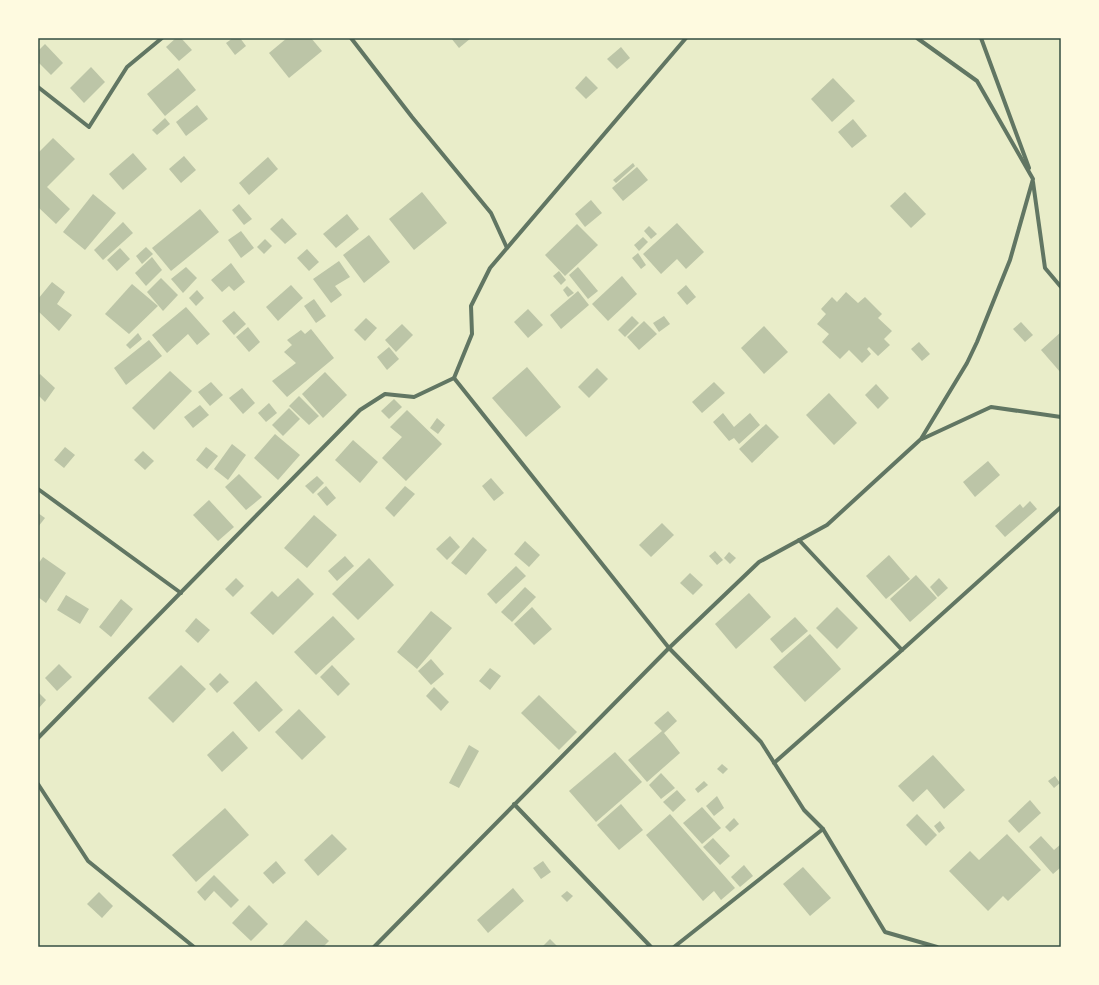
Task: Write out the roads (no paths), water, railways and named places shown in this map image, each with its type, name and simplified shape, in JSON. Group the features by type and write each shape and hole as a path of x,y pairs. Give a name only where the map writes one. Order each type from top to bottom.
{"street":[{"path":"38,87 89,127 127,66 162,38"},
{"path":"351,38 412,117 491,213 507,248"},
{"path":"38,738 360,410 385,394 414,397 454,378 472,334 471,306 490,268 686,38"},
{"path":"374,947 669,648 759,562 827,525 921,439 967,363 1010,260 1033,179 977,81 917,38"},
{"path":"981,38 1033,179 1045,268 1061,287"},
{"path":"454,378 669,648 761,742 804,810 823,829 885,932 937,947"},
{"path":"921,439 991,407 1061,417"},
{"path":"38,489 181,592"},
{"path":"774,762 902,650 1061,506"},
{"path":"799,540 902,650"},
{"path":"38,784 88,861 194,947"},
{"path":"514,804 651,947"},
{"path":"674,947 823,829"}]}
